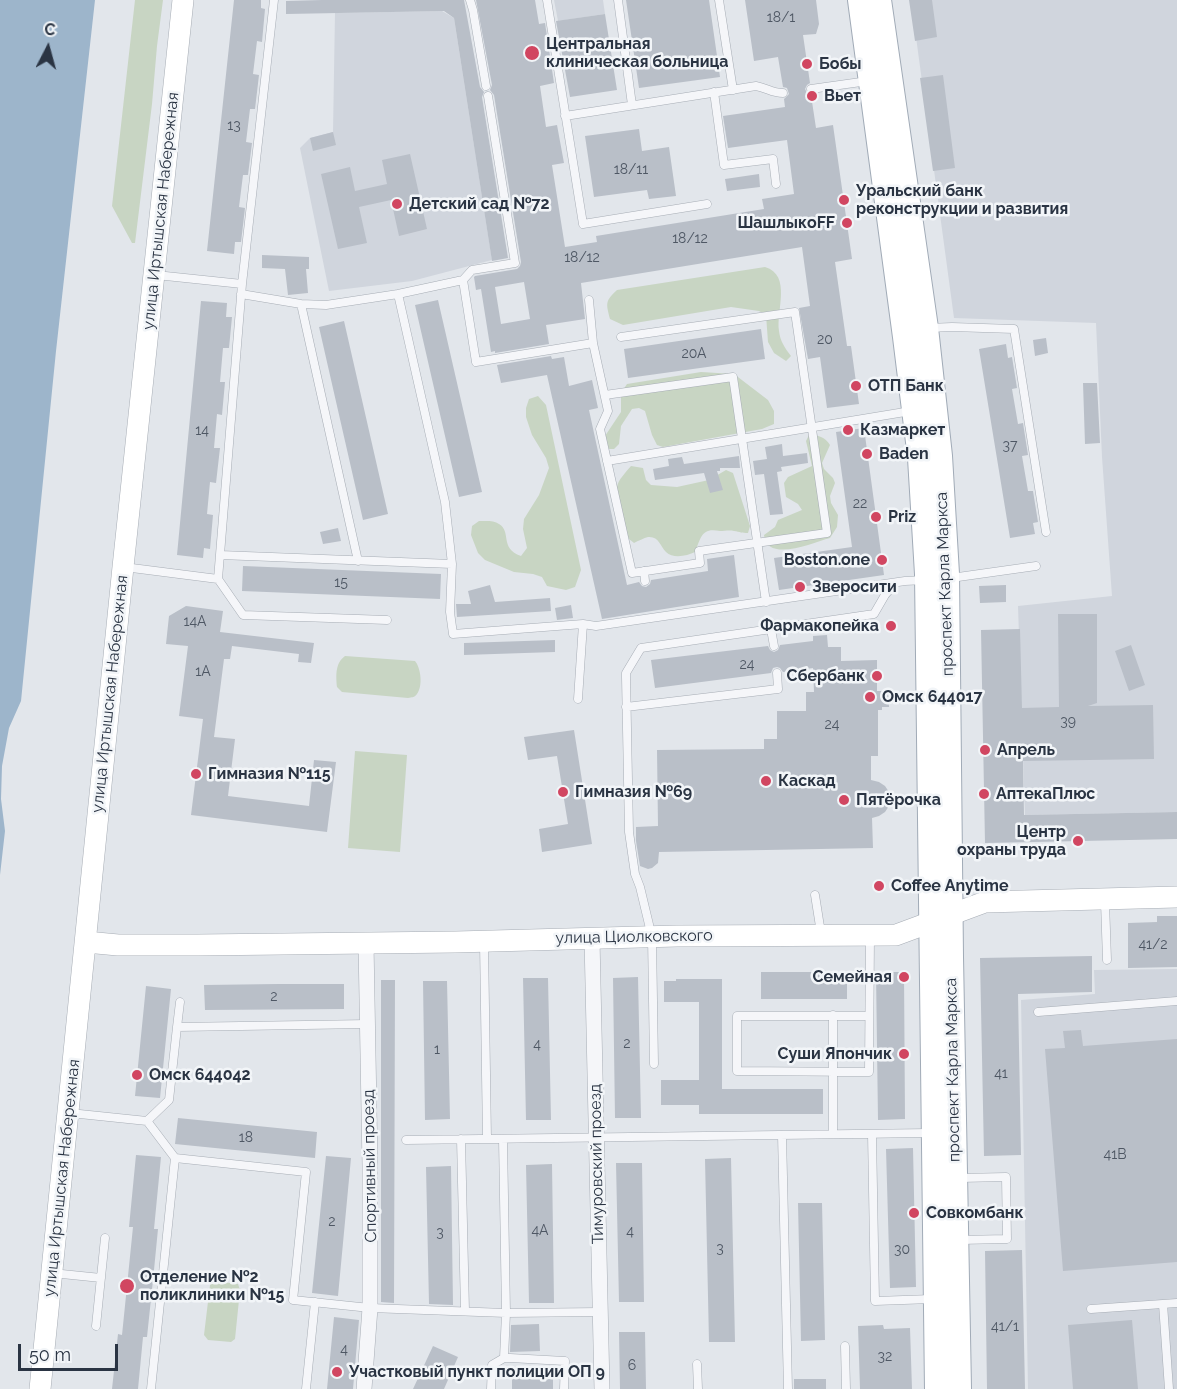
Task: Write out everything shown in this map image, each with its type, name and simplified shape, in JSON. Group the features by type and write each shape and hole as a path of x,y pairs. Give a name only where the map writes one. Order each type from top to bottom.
{"main road":[{"name":"улица Иртышская Набережная","path":"40,1389 183,0"},
{"name":"проспект Карла Маркса","path":"860,0 880,79 926,328 925,409"},
{"name":"проспект Карла Маркса","path":"879,0 880,79 930,457 937,579 941,919 955,1179 959,1389"},
{"name":"улица Циолковского","path":"86,942 129,945 366,943 896,935 985,902 1177,897"},
{"name":"проспект Карла Маркса","path":"937,1389 934,1133 941,919"}],"street":[{"name":"Тимуровский проезд","path":"592,939 602,1389"},
{"name":"Спортивный проезд","path":"364,1389 370,1308 366,943"}],"lane":[{"path":"274,0 241,294 218,579 243,615 387,620"},
{"path":"470,0 486,86"},
{"path":"547,0 583,225 707,204"},
{"path":"618,0 632,105"},
{"path":"719,0 733,90"},
{"path":"811,89 880,79"},
{"path":"566,116 756,87 763,87 774,93 783,93"},
{"path":"714,92 724,165 772,159 776,184"},
{"path":"241,294 301,304 326,304 398,294 463,280 472,270 515,263 488,96"},
{"path":"154,275 242,284"},
{"path":"463,280 476,362 593,343"},
{"path":"398,294 445,502 452,564 450,612 453,634 583,624 596,626 651,615 1036,566"},
{"path":"589,300 593,343 608,411 600,429 632,573 700,563 699,551 827,533 795,312 621,337"},
{"path":"301,304 357,561"},
{"path":"926,328 1014,329 1046,532"},
{"path":"605,395 733,377 766,602"},
{"path":"607,460 925,409"},
{"path":"220,555 452,564"},
{"path":"123,567 218,579"},
{"path":"644,571 645,581"},
{"path":"654,1064 652,937 635,874 629,832 627,673 641,648 874,614 895,583"},
{"path":"578,699 583,624"},
{"path":"771,628 774,645"},
{"path":"626,706 778,689 777,673"},
{"path":"814,895 821,935"},
{"path":"1105,899 1107,960"},
{"path":"869,1016 737,1016 737,1071 869,1072 870,935"},
{"path":"484,941 487,1139"},
{"path":"1038,1012 1177,1001"},
{"path":"147,1121 169,1100 180,1002"},
{"path":"833,1015 833,1134"},
{"path":"177,1027 368,1024"},
{"path":"69,1113 147,1121 174,1158 152,1389"},
{"path":"406,1140 934,1133"},
{"path":"872,1134 875,1301 936,1299"},
{"path":"782,1135 788,1389"},
{"path":"461,1139 465,1311"},
{"path":"503,1139 506,1313 504,1358"},
{"path":"174,1158 306,1172 293,1300 370,1308 506,1313 600,1312"},
{"path":"955,1179 1006,1177 1007,1239 956,1240"},
{"path":"96,1326 105,1239"},
{"path":"52,1273 101,1278"},
{"path":"306,1389 315,1302"},
{"path":"1090,1310 1177,1303"},
{"path":"1163,1304 1169,1389"},
{"path":"845,1346 846,1389"},
{"path":"491,1389 492,1365 504,1358 565,1361 564,1389"},
{"path":"697,1364 698,1389"}],"shaded area":[{"path":"554,0 603,0 605,14 558,21"},
{"path":"911,0 1177,0 1177,812 1025,815 1018,606 1112,596 1102,457 1096,323 954,318"},
{"name":"Детский сад №72","path":"442,11 454,18 492,260 412,281 329,291 300,148 310,138 333,132 335,13"},
{"path":"1177,969 1177,1389 1028,1389 1021,1000 1095,994 1094,970"}],"green space":[{"path":"135,0 163,0 135,243 132,243 112,206"},
{"path":"765,267 773,271 781,285 779,331 791,356 786,361 774,353 768,342 766,315 759,311 731,307 623,325 610,319 608,303 617,290"},
{"path":"701,372 734,374 768,400 774,411 774,424 762,429 663,447 657,445 652,435 645,411 639,408 632,409 621,426 619,444 614,449 607,449 605,436 621,412 621,393 627,384"},
{"path":"538,396 546,405 581,570 575,587 566,590 547,586 542,577 514,572 485,560 478,553 471,535 472,526 479,521 495,522 503,527 510,549 514,553 521,556 527,548 523,529 524,519 539,495 549,468 546,458 532,435 526,417 529,399"},
{"path":"809,435 821,437 830,445 822,463 835,483 830,496 838,515 837,527 830,538 791,549 773,548 767,543 764,535 775,527 778,520 802,510 798,504 786,497 784,483 788,477 812,466 806,441"},
{"path":"631,466 643,468 646,480 651,485 677,487 709,480 726,470 733,473 750,526 748,533 705,532 695,552 680,556 669,554 652,537 646,537 634,543 626,533 617,487"},
{"path":"345,656 415,661 421,677 419,691 415,696 408,698 342,692 337,687 336,674 339,662"},
{"path":"355,751 407,755 400,852 348,848"},
{"path":"213,1281 238,1284 240,1290 235,1339 231,1342 208,1340 204,1335 210,1285"}],"water":[{"path":"0,0 95,0 56,351 21,701 9,728 2,766 1,799 5,831 0,875"}],"building":[{"path":"234,0 261,0 261,8 265,9 262,42 257,41 253,74 259,75 255,109 250,109 246,142 252,143 248,175 243,175 239,207 245,208 241,242 235,242 234,254 207,251"},
{"path":"464,0 480,87 484,92 482,97 508,258 492,261 454,18 444,11 286,14 286,1"},
{"path":"476,0 535,0 539,24 545,23 554,83 540,86 546,127 557,125 564,163 552,165 565,247 597,242 596,236 764,209 762,199 794,194 787,140 728,148 723,116 785,107 784,99 789,94 787,88 783,87 778,57 754,61 745,0 816,0 819,24 816,34 803,35 810,83 805,89 811,95 816,128 833,125 852,259 835,262 847,346 851,346 859,404 827,408 820,357 808,359 799,308 810,306 802,247 581,283 585,319 546,325 549,344 491,352 481,289 476,290 474,277 517,269 521,262 494,95 490,90 492,85","holes":["524,282 530,319 501,324 495,287"]},
{"path":"626,0 709,0 720,77 639,88"},
{"path":"909,0 932,0 937,37 915,41"},
{"path":"605,14 617,90 570,97 556,21"},
{"path":"943,75 955,168 933,171 920,78"},
{"path":"639,129 642,151 669,147 676,196 649,199 647,190 594,197 585,136"},
{"path":"333,132 336,145 313,151 310,138"},
{"path":"410,154 427,229 399,236 391,200 359,207 367,243 338,249 321,174 350,167 355,191 387,184 382,160"},
{"path":"759,174 760,187 727,191 725,179"},
{"path":"262,255 309,257 309,269 306,269 308,293 288,295 285,269 262,268"},
{"path":"438,300 482,492 459,497 415,305"},
{"path":"201,301 227,303 226,317 232,317 229,348 223,348 220,382 225,382 222,415 217,414 214,448 220,448 216,483 210,482 207,514 213,515 210,549 204,548 203,558 177,555"},
{"path":"344,321 388,514 363,520 319,327"},
{"path":"761,329 765,359 628,378 624,349"},
{"path":"1046,338 1048,353 1035,356 1033,340"},
{"path":"1006,344 1008,358 1012,357 1017,388 1012,389 1018,424 1023,423 1028,455 1022,456 1028,491 1033,491 1038,522 1033,523 1035,534 1010,538 979,349"},
{"path":"551,356 552,359 564,357 569,386 592,380 598,408 589,410 627,585 639,582 646,587 651,580 708,571 707,559 734,555 739,597 602,619 547,375 501,383 497,365"},
{"path":"1083,383 1097,383 1100,443 1085,444"},
{"path":"864,428 884,575 779,590 774,558 852,547 836,432"},
{"path":"782,444 783,456 807,453 808,463 781,467 782,471 777,472 783,514 770,515 764,474 755,475 753,461 767,459 765,447"},
{"path":"739,456 740,468 720,468 720,471 717,471 723,490 710,493 704,473 655,480 653,469 669,466 668,459 682,457 684,464"},
{"path":"338,528 341,541 323,544 320,532"},
{"path":"243,566 441,574 440,599 242,591"},
{"path":"490,585 495,602 550,598 551,611 457,617 456,604 471,604 468,591"},
{"path":"1006,585 1006,602 980,603 979,586"},
{"path":"571,605 573,618 557,620 555,608"},
{"path":"186,606 223,611 220,632 314,643 311,663 298,662 299,654 232,646 230,659 224,659 214,737 235,739 228,796 309,806 314,760 336,762 327,832 191,815 203,719 179,716 188,646 166,644 169,616"},
{"path":"1058,614 1097,614 1097,703 1088,706 1153,705 1154,759 1023,761 1024,815 1177,812 1177,839 985,843 981,630 1020,629 1022,708 1059,707"},
{"name":"Каскад","path":"827,635 828,647 841,647 841,661 877,660 877,691 888,691 889,707 882,707 882,710 878,710 878,756 871,756 871,780 885,786 891,799 885,812 872,818 873,848 659,852 658,863 652,868 640,866 636,827 658,826 657,750 764,749 764,739 777,739 777,711 806,711 806,692 814,692 813,668 783,672 777,667 773,668 771,673 655,688 651,660 768,646 774,652 780,645 813,641 813,636"},
{"path":"555,640 555,652 464,655 464,643"},
{"path":"1131,645 1145,685 1129,691 1115,651"},
{"path":"574,730 592,844 542,852 539,829 568,824 557,756 528,760 524,737"},
{"path":"1157,916 1177,916 1177,967 1128,968 1128,923 1157,922"},
{"path":"1092,956 1092,992 1018,994 1021,1155 984,1156 980,958"},
{"path":"761,972 847,972 847,999 761,999"},
{"path":"876,972 904,972 905,1119 878,1120"},
{"path":"638,977 641,1118 615,1118 613,978"},
{"path":"523,978 548,978 551,1120 526,1120"},
{"path":"676,979 722,979 722,1089 823,1089 823,1114 699,1114 699,1105 661,1105 661,1080 699,1080 699,1002 664,1002 664,981 676,981"},
{"path":"381,980 395,980 394,1303 381,1302"},
{"path":"423,981 447,981 450,1119 425,1120"},
{"path":"344,984 344,1009 205,1010 204,985"},
{"path":"146,986 171,989 160,1098 135,1096"},
{"path":"1081,1030 1083,1046 1177,1039 1177,1262 1063,1271 1045,1049 1065,1048 1063,1031"},
{"path":"178,1118 317,1132 315,1158 175,1144"},
{"path":"913,1148 916,1287 890,1288 886,1149"},
{"path":"136,1155 161,1157 154,1229 158,1229 153,1280 147,1337 143,1337 138,1389 112,1389 118,1334 122,1335 133,1227 129,1227"},
{"path":"326,1156 351,1158 338,1296 312,1293"},
{"path":"731,1158 735,1342 709,1342 705,1159"},
{"path":"616,1163 642,1163 644,1302 619,1302"},
{"path":"552,1164 554,1303 529,1303 526,1165"},
{"path":"451,1166 453,1305 429,1304 426,1167"},
{"path":"798,1203 822,1203 825,1340 801,1341"},
{"path":"1022,1250 1025,1389 987,1389 985,1251"},
{"path":"334,1317 359,1320 353,1389 327,1389"},
{"path":"1132,1320 1138,1389 1073,1389 1068,1325"},
{"path":"539,1324 540,1351 510,1352 511,1325"},
{"path":"883,1325 884,1329 910,1328 912,1389 860,1389 858,1326"},
{"path":"619,1332 645,1332 646,1389 620,1389"},
{"path":"433,1346 458,1357 444,1389 413,1389"},
{"path":"523,1372 543,1372 543,1376 553,1375 553,1389 512,1389 512,1376 523,1376"},
{"path":"794,1379 826,1379 826,1389 794,1389"}],"place":[{"name":"Центральная клиническая больница","path":"532,53"},
{"name":"Бобы","path":"807,64"},
{"name":"Вьет","path":"812,96"},
{"name":"Уральский банк реконструкции и развития","path":"844,200"},
{"name":"Детский сад №72","path":"397,204"},
{"name":"ШашлыкoFF","path":"847,223"},
{"name":"ОТП Банк","path":"856,386"},
{"name":"Казмаркет","path":"848,430"},
{"name":"Baden","path":"867,454"},
{"name":"Priz","path":"876,517"},
{"name":"Boston.one","path":"882,560"},
{"name":"Зверосити","path":"800,587"},
{"name":"Фармакопейка","path":"891,626"},
{"name":"Сбербанк","path":"877,676"},
{"name":"Омск 644017","path":"870,697"},
{"name":"Апрель","path":"985,750"},
{"name":"Гимназия №115","path":"196,774"},
{"name":"Каскад","path":"766,781"},
{"name":"Гимназия №69","path":"563,792"},
{"name":"АптекаПлюс","path":"984,794"},
{"name":"Пятёрочка","path":"844,800"},
{"name":"Центр охраны труда","path":"1078,841"},
{"name":"Coffee Anytime","path":"879,886"},
{"name":"Семейная","path":"904,977"},
{"name":"Суши Япончик","path":"904,1054"},
{"name":"Омск 644042","path":"137,1075"},
{"name":"Совкомбанк","path":"914,1213"},
{"name":"Отделение №2 поликлиники №15","path":"127,1286"},
{"name":"Участковый пункт полиции ОП 9","path":"337,1372"}]}
